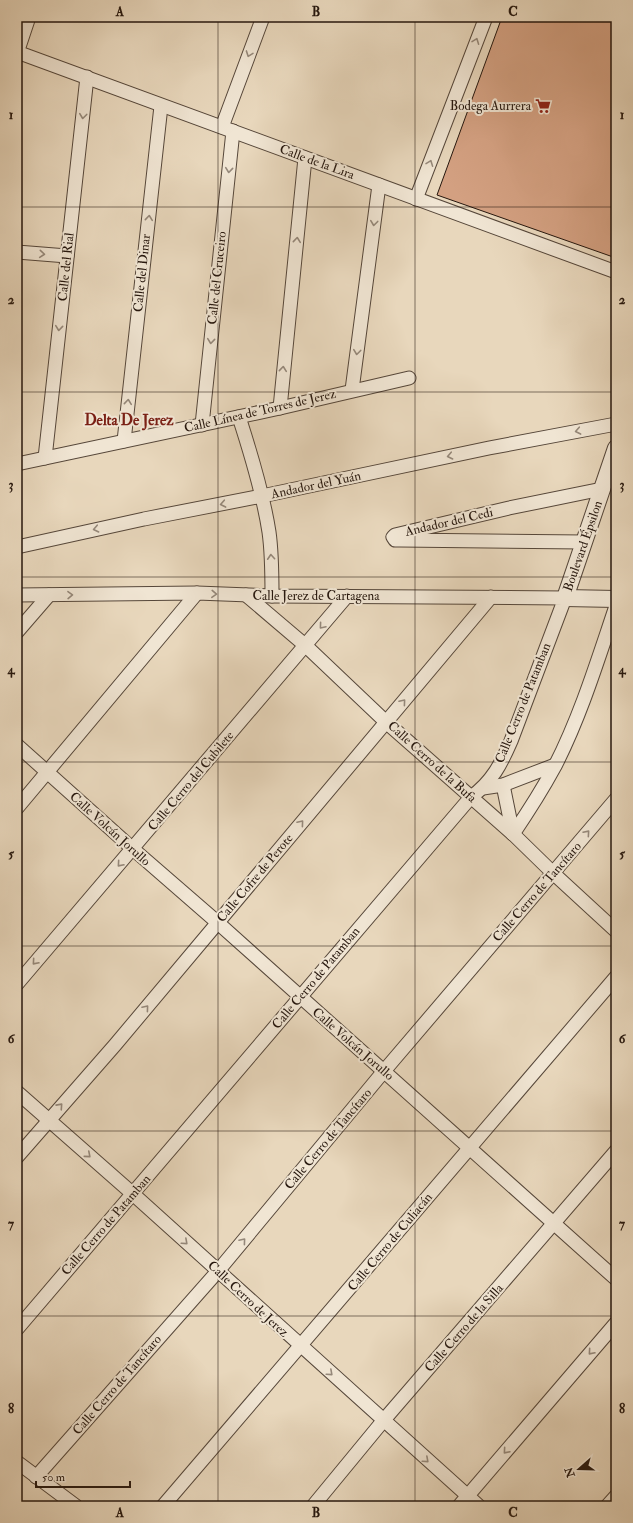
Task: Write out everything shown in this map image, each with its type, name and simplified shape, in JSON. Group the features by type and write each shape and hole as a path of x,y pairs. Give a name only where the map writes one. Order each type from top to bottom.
{"street":[{"path":"17,53 29,17"},
{"name":"Calle del Cruceiro","path":"202,425 227,129 263,17"},
{"path":"416,199 486,17"},
{"name":"Calle de la Lira","path":"17,53 87,77 161,106 379,184 616,272"},
{"name":"Calle del Rial","path":"45,458 87,77"},
{"name":"Calle del Dinar","path":"124,441 161,106"},
{"path":"280,408 305,158"},
{"path":"352,390 379,184"},
{"path":"17,252 67,256"},
{"name":"Calle Línea de Torres de Jerez","path":"17,464 280,408 408,378"},
{"path":"239,417 251,454 269,531 272,559 272,596"},
{"name":"Andador del Yuán","path":"17,547 137,520 262,496 489,448 616,424"},
{"name":"Boulevard Épsilon","path":"565,598 616,448"},
{"name":"Andador del Cedi","path":"584,542 394,540 393,537 394,535 402,533 509,508 602,489"},
{"path":"17,808 197,593"},
{"name":"Calle Jerez de Cartagena","path":"17,595 197,593 272,596 616,599"},
{"path":"17,632 49,595"},
{"name":"Calle Cerro de la Bufa","path":"246,595 306,646 386,722 513,834 616,931"},
{"name":"Calle Cerro del Cubilete","path":"17,984 133,850 347,596"},
{"name":"Calle Cofre de Perote","path":"17,1157 115,1045 491,597"},
{"name":"Calle Cerro de Patamban","path":"17,1329 471,797 483,788 501,763 511,741 565,598"},
{"path":"513,834 535,801 555,764 579,710 616,606"},
{"name":"Calle Volcán Jorullo","path":"17,744 133,850 217,922 299,997 384,1071 616,1279"},
{"path":"483,788 503,785 555,764"},
{"path":"503,785 513,834"},
{"name":"Calle Cerro de Tancítaro","path":"36,1476 218,1271 384,1071 616,799"},
{"name":"Calle Cerro de Culiacán","path":"164,1506 616,977"},
{"name":"Calle Cerro de Jerez","path":"17,1092 133,1194 383,1421 463,1501 479,1506"},
{"name":"Calle Cerro de la Silla","path":"313,1506 383,1421 616,1151"},
{"path":"463,1501 616,1322"},
{"path":"17,1462 76,1506"},
{"path":"607,1506 616,1496"}],"building":[{"name":"Bodega Aurrera","path":"502,17 616,17 616,258 437,195"}],"place":[{"name":"Bodega Aurrera","path":"543,106"}],"district":[{"name":"Delta De Jerez","path":"129,420"}]}
